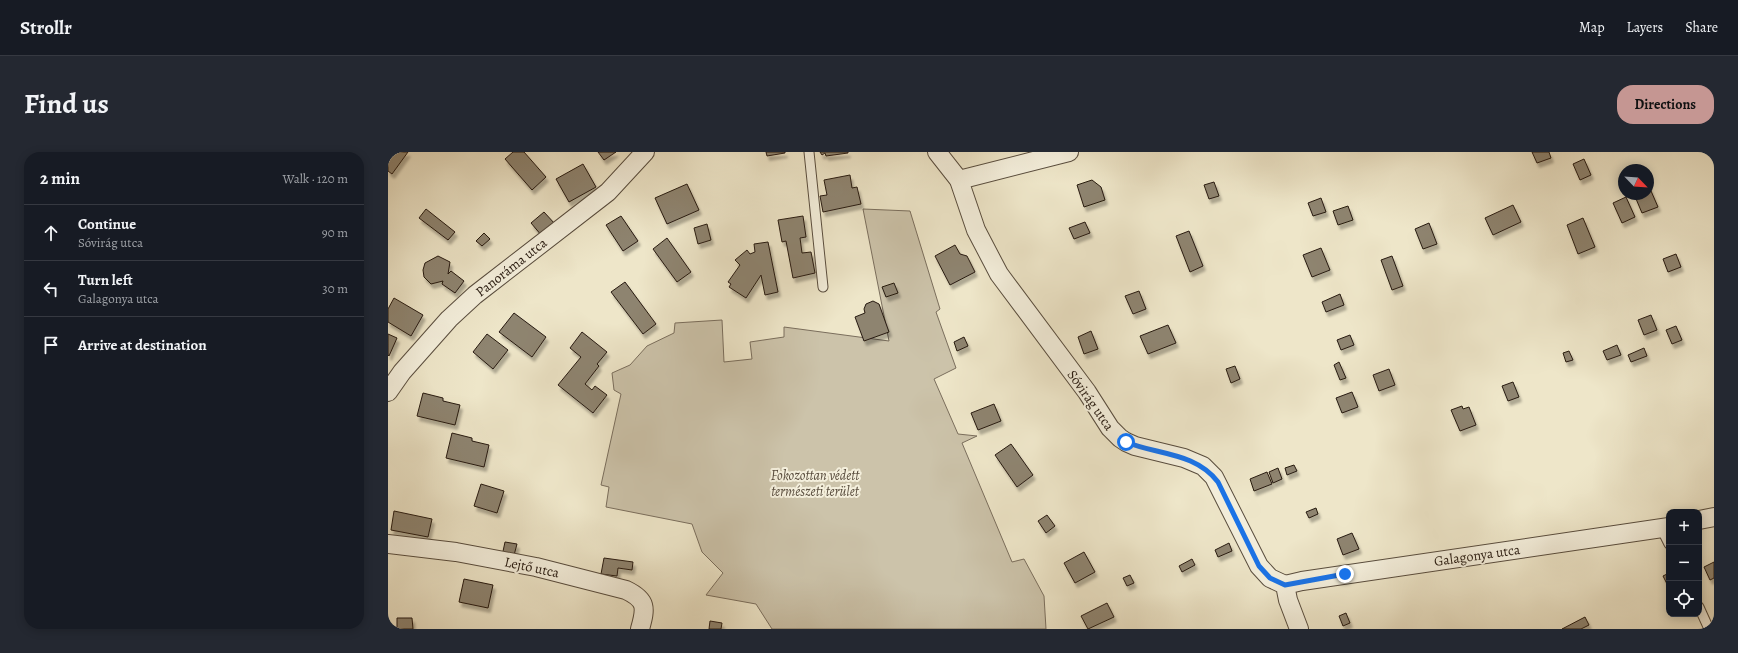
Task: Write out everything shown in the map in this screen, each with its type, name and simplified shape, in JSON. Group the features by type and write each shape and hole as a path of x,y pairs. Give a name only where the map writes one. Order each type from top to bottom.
{"street":[{"name":"Panoráma utca","path":"388,392 402,372 449,319 475,295 608,192 644,152"},
{"name":"Sóvirág utca","path":"937,152 959,180 976,230 999,274 1087,392 1110,428 1120,438 1135,446 1184,458 1203,466 1218,482 1259,566 1270,578 1285,585"},
{"path":"959,180 1069,152"},
{"path":"1702,519 1714,517"},
{"name":"Galagonya utca","path":"1285,585 1316,579 1666,533"},
{"name":"Lejtő utca","path":"388,544 456,552 536,567 626,590 638,596 644,603 644,613 640,629"},
{"path":"1285,585 1288,600 1299,629"}],"lane":[{"path":"809,152 823,287"},
{"path":"1702,614 1709,629"}],"green space":[{"name":"Fokozottan védett természeti terület","path":"863,209 910,211 940,309 936,312 956,368 934,379 958,434 977,436 962,443 1012,562 1024,559 1044,596 1046,629 772,629 756,604 706,595 723,573 702,552 692,524 606,507 609,487 601,485 621,394 614,390 612,373 630,365 647,346 674,333 675,323 722,320 724,362 752,359 750,342 784,337 784,327 889,341"}],"building":[{"path":"388,152 408,152 392,174 388,171"},
{"path":"513,152 524,152 546,177 532,190 505,159"},
{"path":"598,152 616,152 604,160"},
{"path":"766,152 785,152 785,153 767,156"},
{"path":"820,152 848,153 826,156 825,153 822,155"},
{"path":"1532,152 1549,152 1551,158 1537,163"},
{"path":"1584,159 1591,175 1580,180 1573,164"},
{"path":"583,164 596,187 569,202 556,179"},
{"path":"850,175 852,188 857,187 861,204 823,212 820,196 827,195 824,180"},
{"path":"1092,180 1101,187 1105,200 1084,207 1077,185"},
{"path":"1214,182 1219,196 1209,199 1204,185"},
{"path":"687,184 699,210 667,224 655,198"},
{"path":"1321,198 1326,212 1313,216 1308,203"},
{"path":"1654,198 1658,207 1642,213 1637,200 1654,200"},
{"path":"1620,200 1627,200 1635,217 1622,223 1613,203"},
{"path":"1513,205 1521,222 1493,235 1485,218"},
{"path":"1348,206 1353,220 1338,225 1333,211"},
{"path":"426,209 455,232 448,240 419,218"},
{"path":"544,212 555,224 542,236 531,223"},
{"path":"621,216 638,241 623,251 606,225"},
{"path":"803,216 806,237 800,238 802,253 811,252 815,273 793,278 786,241 782,242 778,220"},
{"path":"1583,218 1595,247 1578,254 1567,225"},
{"path":"1085,222 1090,233 1074,239 1069,228"},
{"path":"1429,223 1437,244 1423,249 1415,229"},
{"path":"707,224 711,240 698,244 694,228"},
{"path":"1189,231 1203,266 1190,272 1176,236"},
{"path":"484,233 490,239 482,246 476,241"},
{"path":"667,238 691,272 677,282 653,249"},
{"path":"768,242 778,292 765,295 761,275 746,298 729,287 731,284 728,282 740,265 735,260 747,250 750,254 755,252 754,244"},
{"path":"955,245 960,254 967,256 975,272 950,285 935,256"},
{"path":"1321,248 1330,270 1312,277 1303,255"},
{"path":"1676,254 1681,267 1668,272 1663,259"},
{"path":"438,256 450,262 448,274 451,271 464,281 455,293 442,284 443,281 431,284 424,277 423,270 425,263"},
{"path":"1392,256 1403,286 1392,290 1381,260"},
{"path":"625,282 656,324 643,334 611,292"},
{"path":"894,283 898,293 886,297 882,287"},
{"path":"1139,291 1146,309 1133,314 1125,296"},
{"path":"1340,294 1344,305 1326,312 1322,302"},
{"path":"394,298 423,315 411,336 388,322 388,309"},
{"path":"873,301 879,304 889,332 864,341 855,317 865,313 864,309 866,304"},
{"path":"514,313 546,337 532,357 499,332"},
{"path":"1651,315 1657,330 1644,335 1638,320"},
{"path":"1168,325 1176,343 1148,354 1140,336"},
{"path":"1676,326 1682,340 1672,344 1666,330"},
{"path":"1091,331 1098,349 1084,354 1078,337"},
{"path":"582,332 607,352 597,364 599,366 585,384 592,390 595,386 607,395 593,413 558,385 581,357 570,348"},
{"path":"388,334 397,338 389,356 388,355"},
{"path":"487,334 508,350 493,369 473,352"},
{"path":"1350,335 1354,345 1341,350 1337,340"},
{"path":"964,337 968,346 957,351 954,342"},
{"path":"1617,345 1621,355 1607,360 1603,351"},
{"path":"1644,348 1647,356 1631,362 1628,355"},
{"path":"1569,351 1573,360 1566,362 1563,353"},
{"path":"1339,362 1346,378 1340,380 1334,365"},
{"path":"1235,366 1240,379 1231,383 1226,369"},
{"path":"1389,369 1395,385 1379,391 1373,375"},
{"path":"1513,382 1519,397 1508,401 1502,386"},
{"path":"1352,392 1358,407 1342,413 1336,398"},
{"path":"423,393 443,398 443,401 460,405 455,425 417,416"},
{"path":"994,404 1001,421 978,430 971,413"},
{"path":"1462,406 1463,409 1469,407 1476,425 1460,431 1451,410"},
{"path":"452,433 472,438 472,441 489,445 484,467 446,458"},
{"path":"1011,444 1033,475 1017,487 995,455"},
{"path":"1294,465 1297,471 1287,475 1285,468"},
{"path":"1278,468 1282,479 1273,483 1269,472"},
{"path":"1267,472 1272,484 1254,491 1250,479"},
{"path":"481,484 504,491 497,513 474,506"},
{"path":"1316,508 1318,514 1309,518 1306,512"},
{"path":"394,511 432,519 428,537 391,530"},
{"path":"1047,515 1055,526 1046,533 1038,521"},
{"path":"1352,533 1359,549 1343,555 1337,539"},
{"path":"505,542 517,544 513,559 502,556"},
{"path":"1229,543 1232,551 1218,557 1215,550"},
{"path":"1084,552 1095,572 1075,583 1064,563"},
{"path":"604,558 633,562 632,570 618,568 617,576 601,574"},
{"path":"1192,559 1195,565 1182,572 1179,566"},
{"path":"1714,562 1714,578 1710,580 1704,567"},
{"path":"1666,574 1666,582 1663,576"},
{"path":"1130,575 1134,583 1127,586 1123,578"},
{"path":"464,579 493,585 488,608 459,602"},
{"path":"1107,603 1114,617 1088,629 1081,616"},
{"path":"1346,613 1350,623 1343,626 1339,616"},
{"path":"1585,617 1589,625 1581,629 1562,629"},
{"path":"397,618 412,618 413,629 397,629"},
{"path":"710,621 722,623 721,629 709,629"}],"route":[{"path":"1126,442 1135,446 1184,458 1203,466 1218,482 1259,566 1270,578 1285,585 1345,574"}]}
